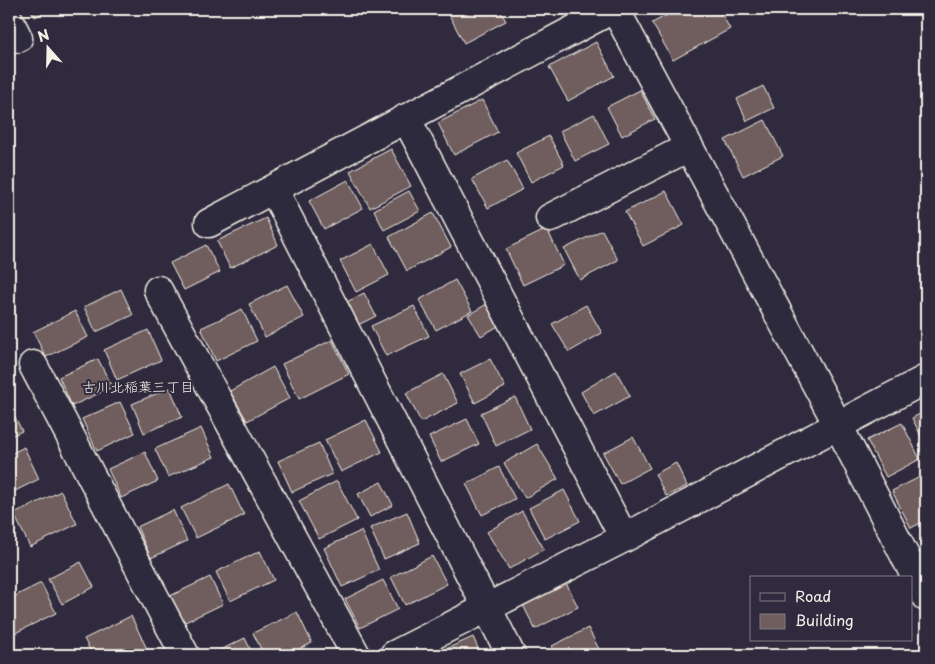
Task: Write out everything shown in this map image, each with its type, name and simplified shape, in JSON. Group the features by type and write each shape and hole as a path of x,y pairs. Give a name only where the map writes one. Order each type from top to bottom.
{"street":[{"path":"209,223 614,9 838,425 917,555 926,597"},
{"path":"406,118 624,538"},
{"path":"550,218 689,147"},
{"path":"274,190 511,655"},
{"path":"158,290 356,655"},
{"path":"33,364 185,655"},
{"path":"394,655 624,538 926,379"}],"building":[{"path":"30,9 51,9 35,17"},
{"path":"446,9 499,9 506,21 464,43"},
{"path":"679,9 719,9 730,29 673,60 652,23"},
{"path":"596,42 614,76 568,101 549,67"},
{"path":"763,86 774,108 747,121 737,99"},
{"path":"640,90 655,119 622,136 607,107"},
{"path":"482,100 498,132 454,155 438,123"},
{"path":"594,114 609,144 575,161 560,131"},
{"path":"765,120 783,156 743,176 725,140"},
{"path":"549,136 564,165 531,182 516,153"},
{"path":"391,149 411,186 370,208 350,171"},
{"path":"507,160 523,189 488,208 472,179"},
{"path":"348,180 363,208 324,229 309,201"},
{"path":"409,191 420,211 384,230 374,210"},
{"path":"666,191 684,225 643,246 625,212"},
{"path":"433,213 451,247 407,271 389,237"},
{"path":"266,218 278,245 230,268 217,241"},
{"path":"547,229 564,265 523,285 506,249"},
{"path":"602,230 618,260 580,280 564,249"},
{"path":"373,244 389,275 356,292 340,261"},
{"path":"206,245 220,272 184,290 170,263"},
{"path":"455,280 472,311 436,330 419,300"},
{"path":"287,285 304,317 265,337 249,304"},
{"path":"121,289 133,315 96,332 84,307"},
{"path":"364,293 376,316 354,327 343,304"},
{"path":"487,304 500,325 481,336 468,315"},
{"path":"586,305 602,333 569,352 552,324"},
{"path":"414,306 429,336 386,356 371,326"},
{"path":"242,309 257,341 216,361 201,328"},
{"path":"75,311 88,337 46,357 33,332"},
{"path":"148,330 161,360 117,380 104,350"},
{"path":"332,340 349,374 299,399 282,364"},
{"path":"98,359 112,387 72,406 59,377"},
{"path":"490,359 505,387 475,403 460,374"},
{"path":"273,367 290,398 247,421 230,391"},
{"path":"616,371 630,396 594,416 581,392"},
{"path":"443,374 458,403 421,422 406,393"},
{"path":"170,388 182,417 144,433 132,404"},
{"path":"515,397 530,429 496,446 481,413"},
{"path":"120,402 135,433 97,451 82,419"},
{"path":"9,405 22,431 9,437"},
{"path":"926,411 926,446 912,418"},
{"path":"467,419 479,444 441,462 429,437"},
{"path":"366,420 382,452 341,472 325,440"},
{"path":"902,423 920,459 886,477 867,440"},
{"path":"201,428 214,457 168,477 155,449"},
{"path":"633,437 650,468 620,484 603,453"},
{"path":"319,443 332,474 292,492 278,461"},
{"path":"537,444 558,479 525,498 504,463"},
{"path":"24,447 39,479 9,494 9,455"},
{"path":"145,452 158,481 121,498 108,469"},
{"path":"676,463 687,486 666,496 655,474"},
{"path":"499,467 515,499 482,515 466,484"},
{"path":"926,474 926,520 911,528 892,491"},
{"path":"337,481 357,520 319,539 299,501"},
{"path":"381,482 393,505 370,517 358,494"},
{"path":"229,484 244,515 196,538 181,508"},
{"path":"564,490 580,521 545,539 529,508"},
{"path":"61,491 77,524 30,547 14,514"},
{"path":"173,510 187,541 151,558 137,527"},
{"path":"522,511 544,549 509,569 487,532"},
{"path":"407,512 420,543 384,559 370,528"},
{"path":"361,531 379,570 342,587 324,548"},
{"path":"260,551 274,580 230,601 216,572"},
{"path":"432,556 447,584 405,605 391,577"},
{"path":"81,562 94,587 62,604 48,579"},
{"path":"210,577 223,604 183,623 170,596"},
{"path":"564,579 578,607 535,629 521,601"},
{"path":"383,580 398,609 360,628 345,599"},
{"path":"41,583 56,613 13,634 9,626 9,599"},
{"path":"297,612 312,643 286,655 264,655 253,633"},
{"path":"131,616 148,651 141,655 93,655 84,639"},
{"path":"588,628 602,655 557,655 552,646"},
{"path":"473,637 481,655 435,655 435,654"},
{"path":"245,638 253,655 210,655"},
{"path":"926,647 926,655 911,655"}],"district":[{"name":"古川北稲葉三丁目","path":"138,387"}]}
